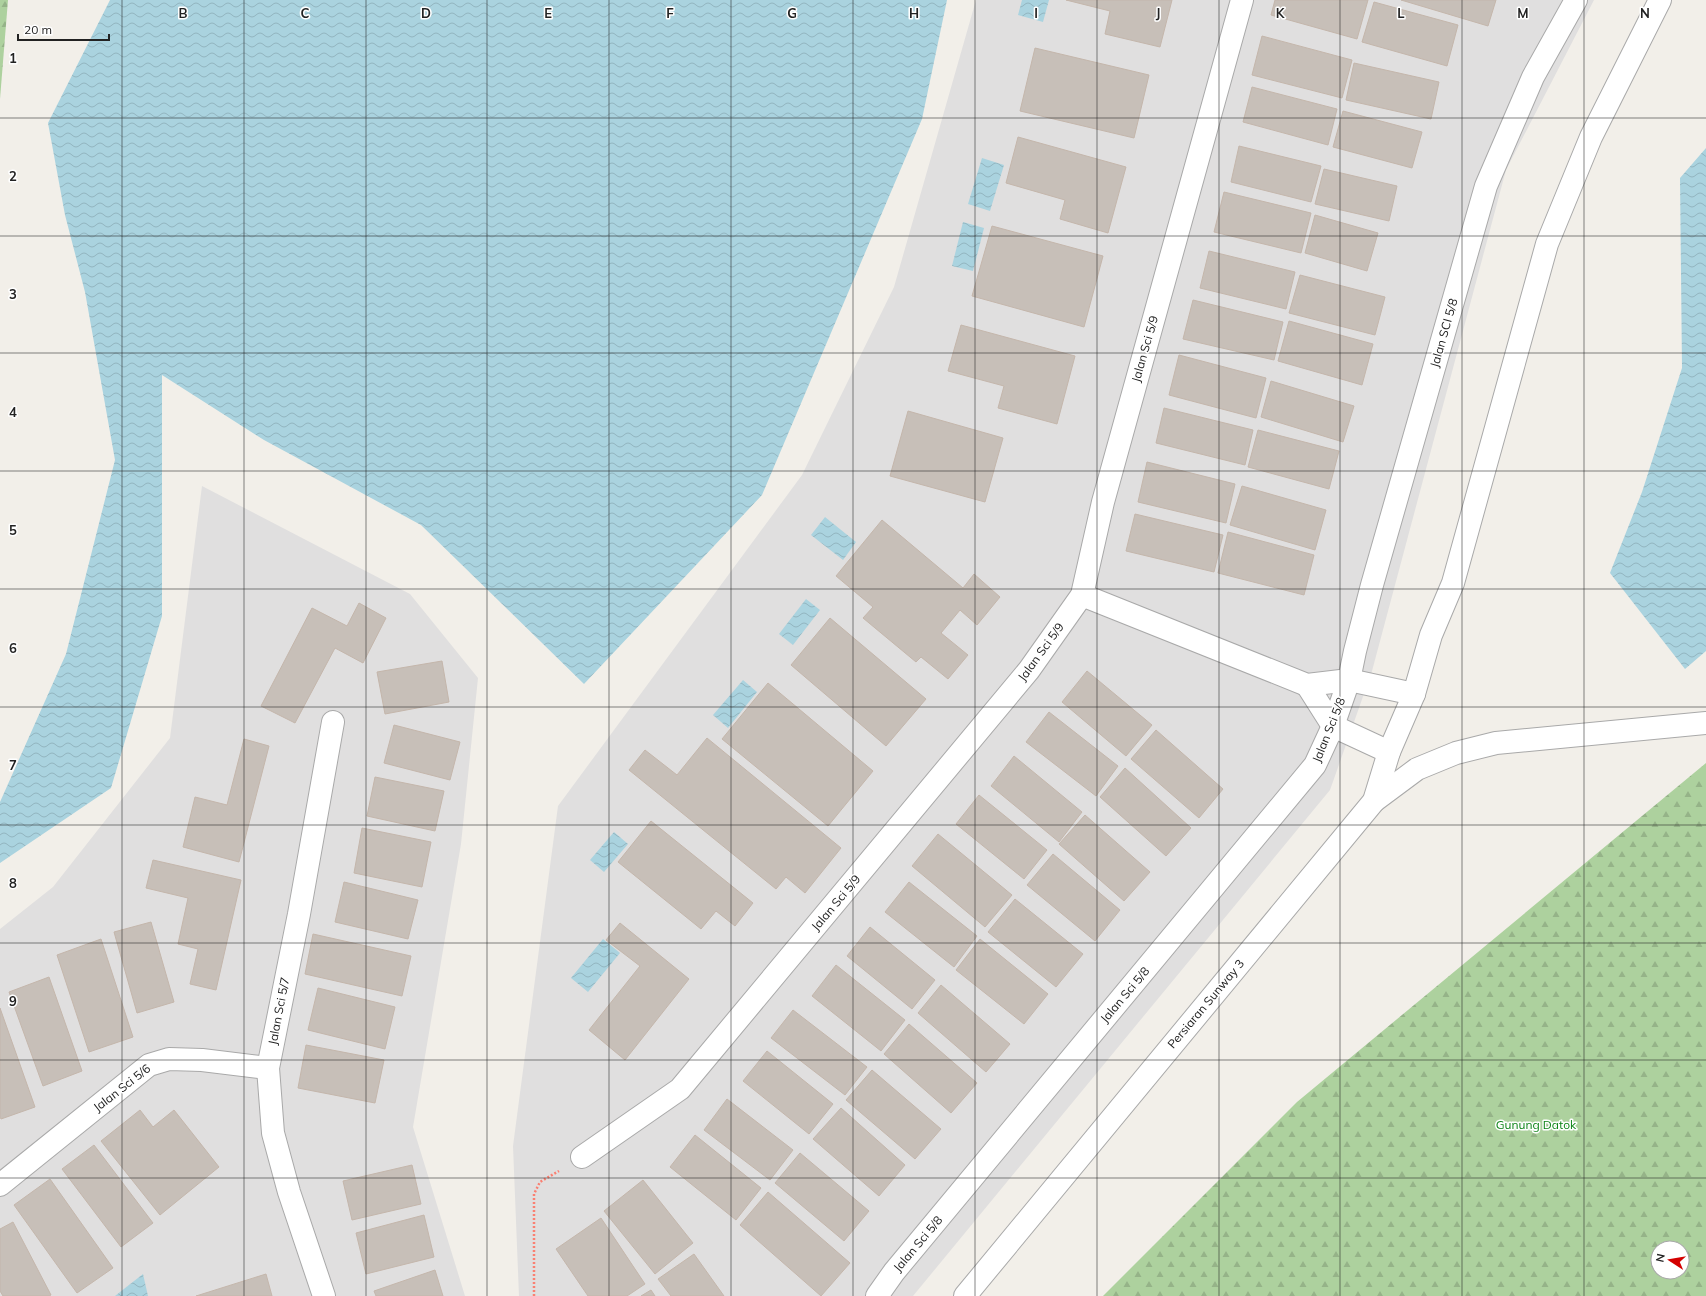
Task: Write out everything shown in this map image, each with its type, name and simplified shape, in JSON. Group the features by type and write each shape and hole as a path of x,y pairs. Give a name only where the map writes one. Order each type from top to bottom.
{"street":[{"name":"Jalan Sci 5/9","path":"582,1158 680,1089 1030,670 1082,595 1103,502 1242,0"},
{"name":"Jalan SCI 5/8","path":"1349,680 1354,651 1372,584 1486,186 1533,78 1576,0"},
{"name":"Persiaran Sunway 3","path":"965,1296 1374,801 1389,752 1414,694 1430,635 1453,583 1547,244 1591,137 1660,0"},
{"path":"1082,595 1307,684 1349,680 1414,694"},
{"name":"Jalan Sci 5/8","path":"877,1296 894,1272 1315,765 1333,726 1349,680"},
{"path":"1307,684 1333,726 1389,752"},
{"name":"Jalan Sci 5/7","path":"324,1296 289,1192 273,1133 268,1068 299,914 333,722"},
{"path":"1374,801 1417,769 1456,753 1496,743 1706,723"},
{"name":"Jalan Sci 5/6","path":"0,1185 149,1065 169,1059 202,1060 268,1068"}],"path":[{"path":"534,1296 534,1194 540,1182 582,1158"}],"shaded area":[{"path":"976,0 1594,0 1506,170 1372,671 1330,790 913,1296 519,1296 513,1146 558,806 802,475 894,287"},
{"path":"202,486 410,594 478,678 461,844 413,1127 465,1296 0,1296 0,929 53,887 170,738"}],"green space":[{"path":"0,0 8,0 0,99"},
{"name":"Gunung Datok","path":"1706,763 1706,1296 1103,1296 1297,1102"}],"water":[{"path":"110,0 947,0 922,119 762,495 584,684 421,525 264,440 162,375 162,616 111,788 0,863 0,802 66,654 115,460 85,292 65,215 48,123"},
{"path":"1022,0 1049,0 1043,22 1018,15"},
{"path":"1706,148 1706,651 1685,669 1610,573 1642,492 1682,368 1680,178"},
{"path":"982,158 1004,165 990,211 968,204"},
{"path":"963,222 984,228 973,271 952,266"},
{"path":"825,517 856,542 843,560 811,535"},
{"path":"806,599 820,610 793,645 779,634"},
{"path":"743,680 757,692 728,728 713,715"},
{"path":"614,832 628,844 604,872 590,860"},
{"path":"603,939 620,953 588,992 571,978"},
{"path":"143,1274 148,1296 115,1296"}],"building":[{"path":"1066,0 1172,0 1160,47 1105,34 1110,11"},
{"path":"1275,0 1368,0 1357,39 1271,15"},
{"path":"1401,0 1496,0 1488,26"},
{"path":"1374,2 1458,25 1447,66 1362,42"},
{"path":"1262,36 1352,60 1342,98 1252,75"},
{"path":"1035,48 1149,75 1134,138 1020,111"},
{"path":"1354,63 1439,82 1431,119 1346,100"},
{"path":"1252,87 1337,109 1328,145 1243,122"},
{"path":"1343,111 1422,132 1412,168 1333,147"},
{"path":"1018,137 1126,167 1108,233 1060,219 1065,200 1006,183"},
{"path":"1239,146 1321,166 1311,202 1231,182"},
{"path":"1324,169 1397,186 1389,221 1315,204"},
{"path":"1224,192 1311,213 1301,253 1214,232"},
{"path":"1315,215 1378,233 1367,271 1305,253"},
{"path":"992,226 1103,256 1084,327 972,296"},
{"path":"1209,251 1295,272 1286,309 1200,288"},
{"path":"1300,275 1385,297 1375,335 1289,313"},
{"path":"1193,300 1283,322 1274,360 1183,339"},
{"path":"1289,321 1373,344 1362,385 1278,361"},
{"path":"961,325 1075,356 1057,424 998,408 1004,386 948,371"},
{"path":"1179,355 1266,378 1256,418 1169,395"},
{"path":"1271,381 1354,406 1343,442 1261,417"},
{"path":"1164,408 1253,430 1245,465 1156,443"},
{"path":"908,411 1003,438 985,502 890,476"},
{"path":"1258,430 1339,451 1329,489 1248,467"},
{"path":"1147,462 1235,484 1226,523 1138,502"},
{"path":"1242,486 1326,510 1315,550 1230,525"},
{"path":"1135,514 1223,535 1214,572 1126,551"},
{"path":"882,520 963,588 974,574 1000,597 977,625 960,610 941,633 968,655 948,679 921,657 916,662 863,618 873,607 836,576"},
{"path":"1228,532 1314,555 1304,595 1218,573"},
{"path":"359,603 386,618 363,663 335,648 295,723 261,706 312,608 347,626"},
{"path":"830,618 926,699 886,746 791,665"},
{"path":"442,661 449,702 385,714 377,672"},
{"path":"1087,671 1152,725 1126,756 1062,702"},
{"path":"768,683 873,771 828,826 722,739"},
{"path":"1049,712 1118,766 1096,796 1026,742"},
{"path":"394,725 460,742 450,780 384,763"},
{"path":"1156,730 1223,789 1199,818 1131,759"},
{"path":"707,738 841,848 805,893 786,877 776,889 629,770 645,750 677,775"},
{"path":"244,739 269,746 239,862 183,847 195,797 227,805"},
{"path":"1014,756 1082,812 1059,842 991,786"},
{"path":"1125,768 1191,828 1166,856 1100,797"},
{"path":"375,777 444,791 435,831 367,816"},
{"path":"979,795 1047,850 1024,879 956,824"},
{"path":"1085,815 1150,872 1124,901 1059,844"},
{"path":"651,821 753,903 735,926 716,911 701,929 618,862"},
{"path":"362,828 431,842 422,887 354,873"},
{"path":"938,834 1012,895 985,927 912,866"},
{"path":"1053,854 1120,910 1095,941 1027,885"},
{"path":"153,860 241,880 216,990 190,984 198,949 178,944 188,898 146,888"},
{"path":"344,882 418,900 408,939 335,922"},
{"path":"909,882 977,936 954,967 885,912"},
{"path":"1015,899 1083,954 1056,987 988,932"},
{"path":"151,922 174,1002 137,1013 114,932"},
{"path":"620,923 689,979 625,1060 589,1030 640,966 606,940"},
{"path":"870,927 935,980 912,1009 847,956"},
{"path":"313,934 411,956 402,996 305,974"},
{"path":"101,939 133,1037 89,1052 57,955"},
{"path":"980,939 1048,994 1024,1024 956,970"},
{"path":"836,965 905,1020 881,1051 812,996"},
{"path":"49,977 82,1071 43,1086 9,992"},
{"path":"941,985 1010,1044 986,1072 918,1013"},
{"path":"318,988 395,1007 385,1049 308,1030"},
{"path":"0,1008 35,1107 1,1119 0,1117"},
{"path":"793,1010 867,1067 845,1095 771,1038"},
{"path":"909,1024 977,1083 951,1113 884,1054"},
{"path":"306,1045 384,1060 375,1103 298,1088"},
{"path":"767,1051 833,1104 809,1134 743,1081"},
{"path":"872,1070 941,1129 915,1159 846,1100"},
{"path":"727,1099 793,1150 770,1180 704,1130"},
{"path":"841,1108 905,1165 879,1196 813,1139"},
{"path":"140,1110 153,1127 174,1110 219,1167 160,1215 101,1141"},
{"path":"695,1135 761,1188 736,1220 670,1167"},
{"path":"94,1145 153,1223 121,1247 62,1169"},
{"path":"800,1153 869,1211 844,1241 775,1183"},
{"path":"412,1165 421,1204 352,1220 343,1181"},
{"path":"50,1179 113,1268 77,1293 14,1205"},
{"path":"643,1180 693,1243 655,1274 604,1211"},
{"path":"768,1192 850,1263 821,1296 740,1225"},
{"path":"424,1215 434,1257 366,1274 356,1233"},
{"path":"601,1218 645,1284 627,1296 588,1296 556,1249"},
{"path":"13,1222 51,1295 3,1296 0,1291 0,1229"},
{"path":"694,1254 724,1296 671,1296 658,1279"},
{"path":"435,1270 443,1296 376,1296 374,1291"},
{"path":"266,1274 272,1296 196,1296"},
{"path":"651,1290 655,1296 641,1296"}]}
